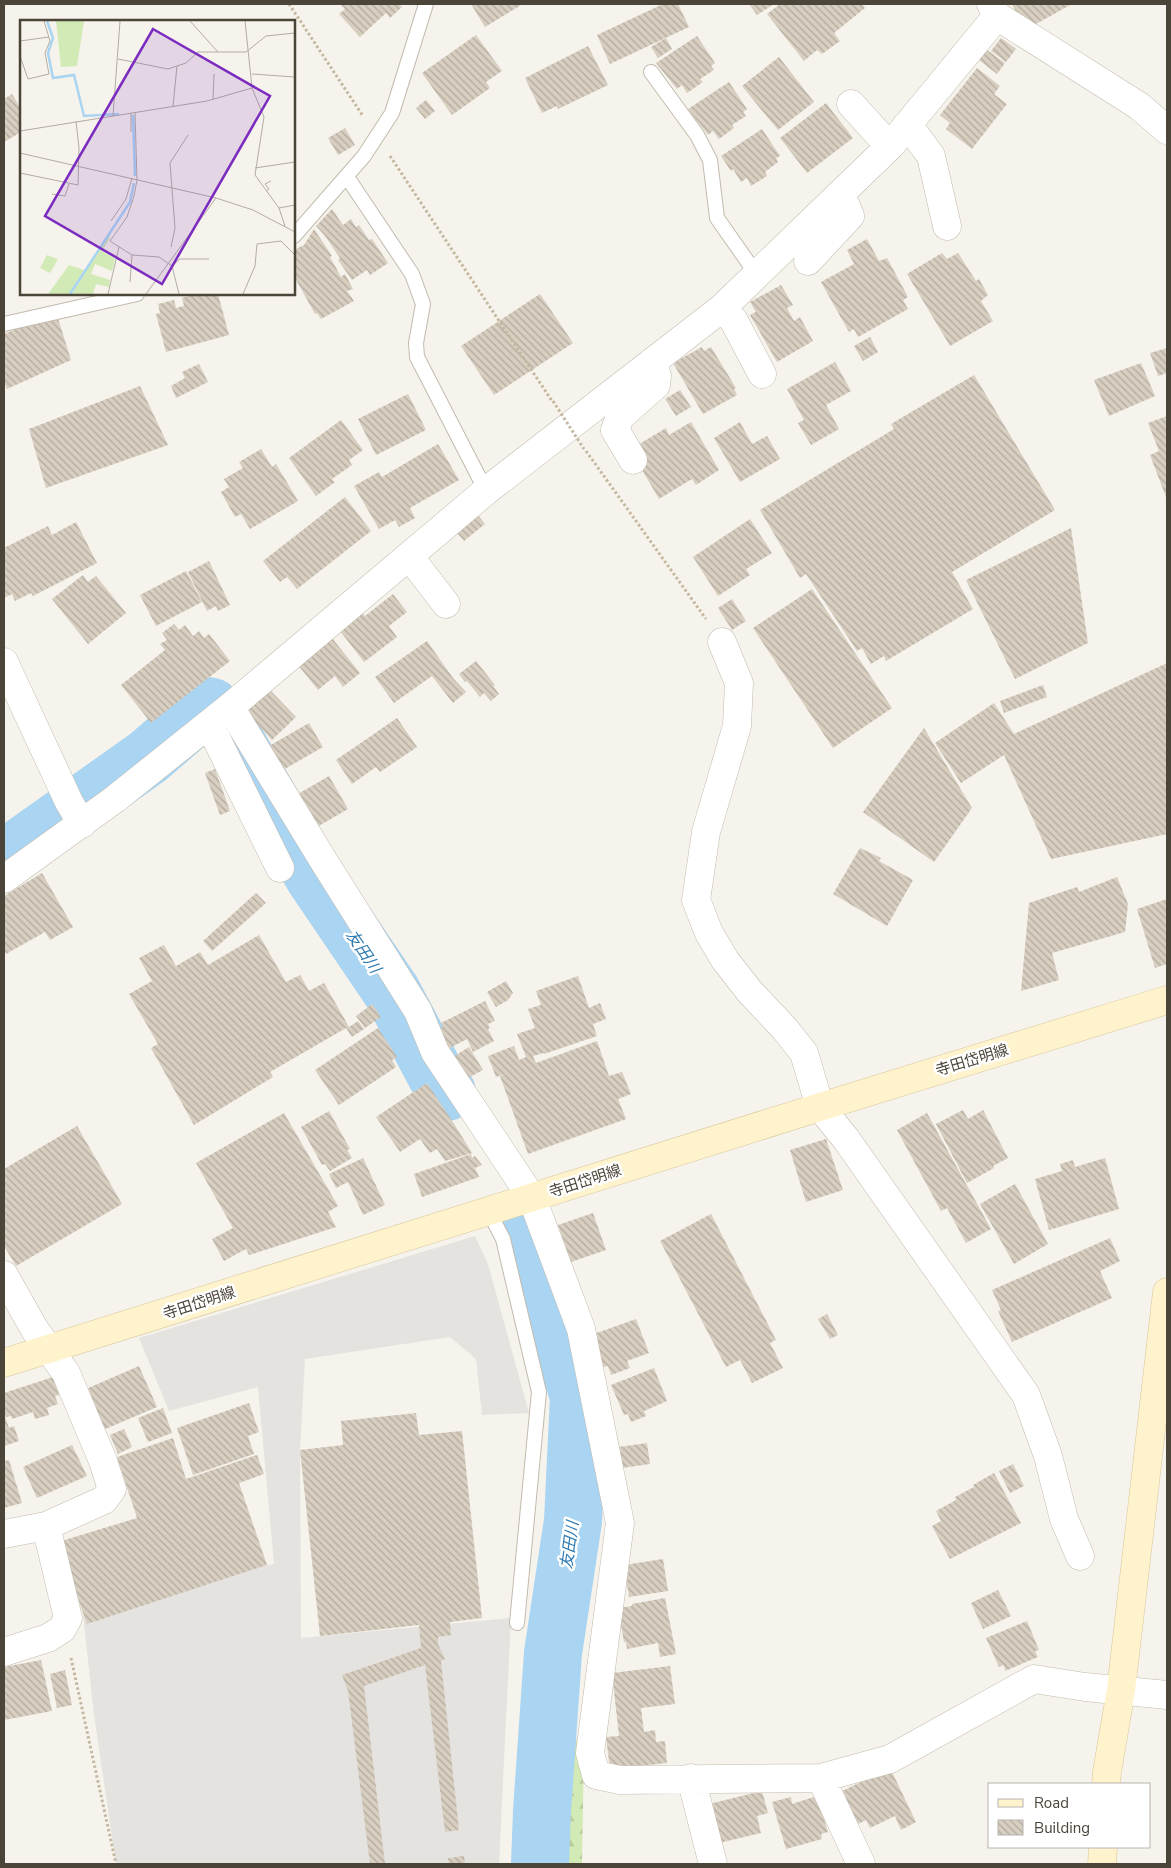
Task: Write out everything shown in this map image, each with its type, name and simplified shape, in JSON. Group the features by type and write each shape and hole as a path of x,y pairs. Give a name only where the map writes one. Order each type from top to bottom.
{"main road":[{"name":"寺田岱明線","path":"4,1364 820,1107 1167,1000"},
{"path":"1106,1783 1122,1690 1167,1292"},
{"path":"1102,1864 1103,1848"}],"street":[{"path":"4,878 76,813 206,727 486,490 722,308 898,135 994,10 1139,106 1167,130"},
{"path":"851,104 880,136 917,137 931,156 947,226"},
{"path":"808,261 850,216 846,206 838,196"},
{"path":"722,308 734,321 762,374"},
{"path":"633,460 615,430 620,417 656,385 657,375 650,364"},
{"path":"409,556 446,604"},
{"path":"722,642 739,683 737,726 706,832 696,900 709,933 725,960 750,992 784,1028 804,1053 820,1107 846,1140 1026,1395 1048,1456 1064,1519 1080,1556"},
{"path":"4,662 76,813"},
{"path":"230,707 418,1011 435,1052 532,1198 581,1329 620,1523 590,1753 596,1775 620,1780 822,1778 890,1759 1034,1679 1167,1696"},
{"path":"206,727 216,738 280,868"},
{"path":"4,1275 35,1330 66,1373 104,1461 112,1489 104,1500 46,1526 4,1534"},
{"path":"4,1652 48,1638 62,1629 68,1618 46,1526"},
{"path":"691,1778 712,1864"},
{"path":"822,1778 861,1864"}],"lane":[{"path":"295,235 348,176 392,113 426,4"},
{"path":"651,72 697,135 710,160 717,218 757,275"},
{"path":"348,176 412,274 418,287 423,304 416,343 416,357 486,490"},
{"path":"4,324 133,295"},
{"path":"489,1212 503,1239 539,1392 517,1623"}],"path":[{"path":"289,4 584,449 722,642"},
{"path":"62,1629 68,1644 116,1864"}],"green space":[{"path":"554,1723 584,1745 582,1864 549,1864"}],"shaded area":[{"path":"475,1236 488,1264 529,1413 482,1415 476,1359 450,1337 305,1359 300,1450 301,1638 511,1618 499,1864 116,1864 94,1715 83,1615 121,1595 274,1564 258,1387 169,1411 139,1338"}],"building":[{"path":"340,4 399,4 402,7 390,18 386,13 360,37 339,14 345,9"},
{"path":"471,4 523,4 485,27"},
{"path":"663,4 678,4 689,27 610,64 597,35"},
{"path":"749,4 774,4 757,15"},
{"path":"780,4 862,4 865,8 834,33 840,41 822,54 817,50 804,61 767,14"},
{"path":"1012,4 1072,4 1036,24 1019,18"},
{"path":"476,35 502,71 486,82 490,88 452,115 422,73"},
{"path":"697,36 715,63 711,66 714,70 700,79 703,82 687,93 682,85 677,89 656,63"},
{"path":"666,38 672,49 658,58 651,47"},
{"path":"1001,38 1016,49 1006,62 991,51"},
{"path":"588,46 608,85 558,109 557,106 542,113 525,78"},
{"path":"987,50 1005,63 997,74 979,60"},
{"path":"779,57 814,102 778,130 742,86"},
{"path":"977,68 1000,86 994,94 1007,104 972,149 946,129 950,123 940,115"},
{"path":"729,82 747,109 743,112 746,116 732,125 734,128 719,139 713,131 708,135 688,109"},
{"path":"12,94 20,107 20,133 4,142 4,99"},
{"path":"426,100 435,111 425,119 416,108"},
{"path":"826,103 853,138 807,173 780,138"},
{"path":"345,128 355,145 338,155 328,138"},
{"path":"762,129 780,156 776,158 778,162 765,172 767,176 751,186 747,178 741,182 733,169 731,171 721,156"},
{"path":"332,209 343,225 351,219 356,227 359,225 369,240 372,239 388,263 370,275 367,270 352,280 338,260 340,258 316,226"},
{"path":"314,229 332,256 330,257 341,277 345,274 353,289 347,291 354,301 321,319 317,313 315,314 295,278 295,250 304,245"},
{"path":"867,239 879,261 887,258 908,297 903,300 908,309 858,337 854,329 849,332 821,282 854,264 847,250"},
{"path":"942,253 947,259 958,253 976,281 979,279 988,295 981,301 993,321 950,346 907,274"},
{"path":"781,285 793,305 787,308 794,321 800,317 813,341 777,362 750,315 756,312 750,302"},
{"path":"540,294 573,343 494,395 461,346"},
{"path":"192,295 218,295 229,335 166,352 156,314 160,313 158,304 174,300 176,308 184,306 182,298"},
{"path":"56,312 71,360 7,389 4,382 4,334"},
{"path":"870,337 878,352 863,361 854,346"},
{"path":"702,347 704,351 711,347 736,388 734,389 737,395 703,414 673,363"},
{"path":"1167,348 1167,373 1158,376 1150,353"},
{"path":"835,362 851,391 826,405 839,429 811,445 798,423 804,420 787,389"},
{"path":"1141,363 1155,396 1109,416 1094,380"},
{"path":"199,364 208,382 176,398 171,386 185,378 182,372"},
{"path":"974,375 1055,510 952,572 973,609 886,661 884,656 871,664 862,648 857,651 806,574 800,578 760,510 894,429 891,424"},
{"path":"140,386 168,445 46,488 29,429"},
{"path":"680,390 691,407 676,416 665,399"},
{"path":"408,394 426,430 376,455 358,419"},
{"path":"1167,416 1167,500 1150,455 1159,451 1148,423"},
{"path":"341,420 363,450 349,460 352,465 332,479 335,482 316,496 289,458"},
{"path":"691,422 719,470 696,485 692,479 659,499 638,463 636,446 666,428 669,435"},
{"path":"740,422 752,444 767,436 780,459 740,482 714,438"},
{"path":"438,444 459,480 410,508 415,518 399,527 395,520 379,529 354,486 379,472 382,477"},
{"path":"261,449 272,467 276,464 298,501 250,529 241,514 235,517 221,492 229,487 224,479 243,468 239,462"},
{"path":"345,497 371,531 297,589 287,577 280,582 263,561"},
{"path":"477,514 485,524 464,541 456,532"},
{"path":"750,519 772,553 746,569 750,575 718,596 693,557"},
{"path":"76,522 97,563 33,596 31,593 15,601 12,594 4,598 4,548 48,526 52,535"},
{"path":"1071,528 1088,643 1015,679 966,580"},
{"path":"209,561 230,605 218,611 216,606 207,611 188,572"},
{"path":"186,571 202,602 156,626 140,595"},
{"path":"83,575 88,582 96,576 126,613 88,644 52,599"},
{"path":"812,589 892,708 833,748 753,628"},
{"path":"393,594 407,612 389,626 397,637 364,662 340,631 363,613 365,616"},
{"path":"732,599 746,621 732,630 718,608"},
{"path":"174,624 179,630 185,625 193,636 199,631 204,638 209,634 230,661 151,723 121,685 165,650 160,644 167,640 162,633"},
{"path":"332,638 360,673 343,687 335,676 318,690 298,665"},
{"path":"427,641 453,678 466,692 453,703 432,676 394,703 375,677"},
{"path":"476,661 495,685 493,686 499,694 491,701 484,693 480,697 459,674"},
{"path":"1167,663 1167,834 1051,859 1004,755 961,783 935,743 994,703 1014,734"},
{"path":"1043,685 1047,697 1004,713 1000,701"},
{"path":"270,690 296,717 272,740 246,712"},
{"path":"397,718 417,747 380,772 376,767 352,784 336,760"},
{"path":"309,723 323,747 283,770 269,746"},
{"path":"924,728 972,808 934,862 863,812"},
{"path":"215,769 230,811 220,815 205,773"},
{"path":"329,776 348,809 317,827 298,794"},
{"path":"860,848 881,858 879,861 913,880 887,926 833,894"},
{"path":"42,873 73,927 50,940 45,932 6,954 4,950 4,896"},
{"path":"1117,877 1128,904 1125,932 1052,953 1059,980 1021,991 1029,903 1077,887 1079,892"},
{"path":"256,893 266,903 212,951 203,941"},
{"path":"1167,899 1167,964 1155,968 1137,909"},
{"path":"259,935 286,982 300,975 309,991 324,983 349,1027 358,1021 364,1029 352,1037 346,1028 270,1072 273,1077 194,1125 151,1048 158,1044 129,994 152,981 139,958 164,945 176,966 200,952 208,965"},
{"path":"578,976 589,1008 600,1003 606,1019 593,1024 597,1036 533,1056 536,1063 597,1041 609,1076 622,1072 631,1094 618,1099 626,1119 528,1154 500,1076 510,1072 496,1077 488,1056 514,1046 519,1060 526,1057 517,1034 535,1028 528,1009 541,1005 536,991"},
{"path":"506,981 513,993 508,1000 496,1007 487,992"},
{"path":"485,1001 495,1021 488,1024 490,1028 488,1029 494,1041 473,1052 467,1039 448,1049 438,1029 443,1027 441,1023"},
{"path":"372,1004 381,1017 365,1028 356,1016"},
{"path":"378,1028 397,1057 392,1060 396,1067 339,1105 315,1070"},
{"path":"469,1047 483,1070 466,1079 453,1057"},
{"path":"427,1083 472,1153 445,1161 437,1149 430,1153 420,1139 400,1152 376,1117"},
{"path":"963,1110 968,1119 983,1110 1008,1158 967,1183 936,1124"},
{"path":"329,1111 350,1149 347,1150 352,1158 330,1171 325,1164 322,1165 301,1127"},
{"path":"284,1113 338,1206 328,1212 336,1227 249,1255 246,1249 224,1261 212,1239 233,1228 196,1163"},
{"path":"927,1113 991,1229 966,1243 947,1208 941,1211 897,1130"},
{"path":"77,1126 122,1204 16,1266 4,1246 4,1169"},
{"path":"826,1139 843,1190 806,1202 790,1150"},
{"path":"471,1154 472,1158 475,1156 482,1165 475,1168 479,1177 422,1197 414,1174"},
{"path":"363,1158 385,1205 363,1215 348,1182 336,1188 329,1174"},
{"path":"1105,1158 1119,1209 1049,1230 1035,1179 1062,1171 1060,1164 1073,1160 1075,1167"},
{"path":"1015,1184 1048,1244 1014,1264 980,1204"},
{"path":"593,1213 606,1250 571,1262 558,1225"},
{"path":"711,1214 776,1340 770,1343 783,1368 752,1383 740,1360 726,1367 660,1241"},
{"path":"1110,1238 1120,1261 1100,1271 1112,1298 1012,1342 998,1311 1001,1310 992,1290"},
{"path":"827,1314 838,1335 830,1339 818,1319"},
{"path":"636,1319 649,1353 627,1361 630,1368 611,1375 608,1366 603,1367 591,1335"},
{"path":"139,1366 157,1407 103,1430 86,1389"},
{"path":"654,1368 667,1401 644,1411 646,1416 631,1422 628,1414 624,1415 611,1385"},
{"path":"53,1377 59,1395 55,1396 58,1404 47,1408 49,1415 35,1419 33,1412 12,1419 11,1416 6,1417 4,1393"},
{"path":"249,1403 259,1432 248,1436 254,1454 193,1475 177,1428"},
{"path":"163,1408 172,1433 148,1442 138,1418"},
{"path":"416,1413 419,1435 462,1431 482,1618 450,1622 451,1635 438,1637 438,1644 445,1659 441,1661 459,1830 445,1832 425,1665 364,1686 385,1864 370,1864 348,1691 342,1675 421,1648 419,1625 320,1636 300,1450 343,1445 341,1421"},
{"path":"4,1414 9,1428 14,1426 19,1441 4,1446"},
{"path":"124,1429 132,1447 118,1454 110,1435"},
{"path":"173,1438 186,1479 257,1455 264,1474 239,1483 267,1565 87,1624 58,1542 137,1518 117,1457"},
{"path":"647,1443 650,1464 622,1468 619,1447"},
{"path":"72,1445 87,1476 37,1498 23,1467"},
{"path":"9,1460 22,1503 4,1508 4,1461"},
{"path":"1013,1464 1024,1486 1010,1493 999,1471"},
{"path":"994,1473 1021,1523 950,1559 932,1526 941,1521 936,1511 956,1500 955,1497"},
{"path":"663,1559 668,1591 629,1597 624,1565"},
{"path":"998,1590 1011,1616 983,1629 971,1603"},
{"path":"665,1598 676,1654 660,1657 658,1643 627,1649 618,1608"},
{"path":"1027,1621 1039,1650 1035,1651 1038,1657 1005,1671 1004,1665 999,1667 986,1638"},
{"path":"41,1660 52,1711 4,1720 4,1667"},
{"path":"670,1666 675,1704 641,1708 644,1732 655,1730 656,1742 665,1741 667,1763 610,1769 606,1737 619,1736 612,1673"},
{"path":"65,1670 72,1705 57,1708 50,1674"},
{"path":"890,1768 916,1822 901,1830 895,1816 870,1828 866,1820 856,1825 840,1792"},
{"path":"762,1791 768,1813 757,1816 761,1833 719,1843 709,1804"},
{"path":"817,1796 828,1832 821,1834 822,1839 786,1849 772,1802 791,1797 792,1804"},
{"path":"464,1856 465,1864 449,1864 448,1858"}],"waterway":[{"name":"友田川","path":"4,859 148,757 207,706 212,707"},
{"name":"友田川","path":"226,724 314,877 392,992 447,1092"},
{"name":"友田川","path":"529,1231 579,1397 573,1521 553,1653 540,1864"}]}
